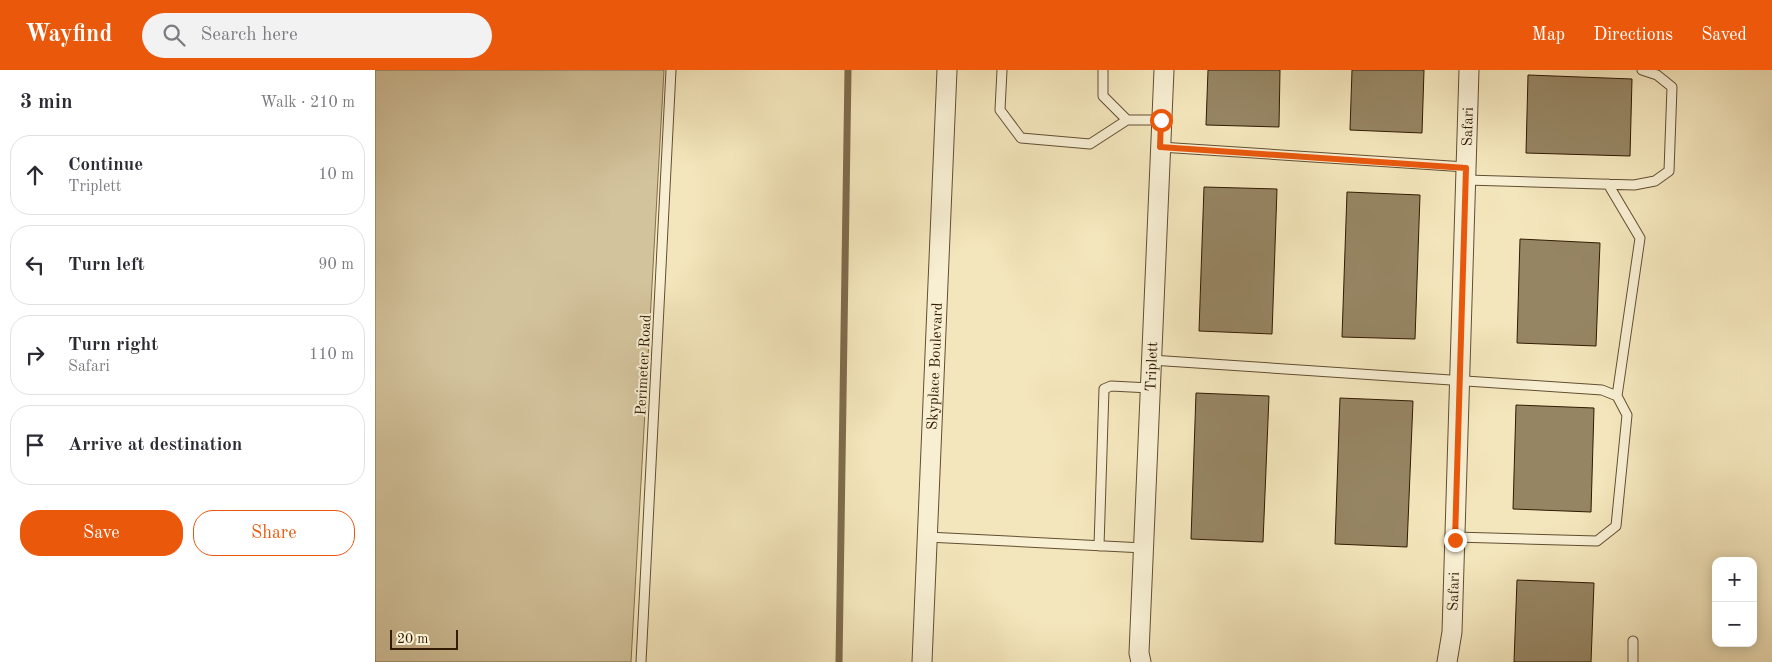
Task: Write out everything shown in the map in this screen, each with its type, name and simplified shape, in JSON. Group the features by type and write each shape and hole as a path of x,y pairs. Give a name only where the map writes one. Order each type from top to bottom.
{"street":[{"name":"Skyplace Boulevard","path":"922,662 947,70"},
{"name":"Triplett","path":"1141,662 1139,653 1143,548 1164,70"},
{"name":"Safari","path":"1447,662 1452,632 1469,70"}],"lane":[{"name":"Perimeter Road","path":"641,662 671,70"},
{"path":"1002,70 1000,110 1021,138 1090,144 1127,120 1161,120"},
{"path":"1103,70 1103,96 1127,120"},
{"path":"1160,147 1466,174 1634,185 1655,181 1669,171 1672,87 1657,75 1642,70"},
{"path":"1455,537 1597,541 1616,526 1627,415 1617,396 1640,238 1608,184"},
{"path":"1151,360 1602,390 1617,396"},
{"path":"1099,546 1104,389 1111,386 1150,388"},
{"path":"927,537 1143,548"},
{"path":"1633,641 1633,662"}],"shaded area":[{"path":"375,70 664,70 631,662 375,662"}],"building":[{"path":"1208,70 1280,70 1279,127 1206,125"},
{"path":"1352,70 1424,70 1422,133 1350,130"},
{"path":"1528,75 1632,79 1630,156 1526,153"},
{"path":"1204,187 1277,189 1272,334 1199,331"},
{"path":"1347,192 1420,195 1415,339 1342,337"},
{"path":"1520,239 1600,243 1596,346 1517,343"},
{"path":"1196,393 1269,396 1263,542 1191,539"},
{"path":"1340,398 1413,401 1407,547 1335,544"},
{"path":"1516,405 1594,408 1591,512 1513,509"},
{"path":"1517,580 1594,583 1591,662 1514,662"}],"waterway":[{"path":"839,662 848,70"}],"route":[{"path":"1161,120 1160,147 1466,168 1455,540"}]}
